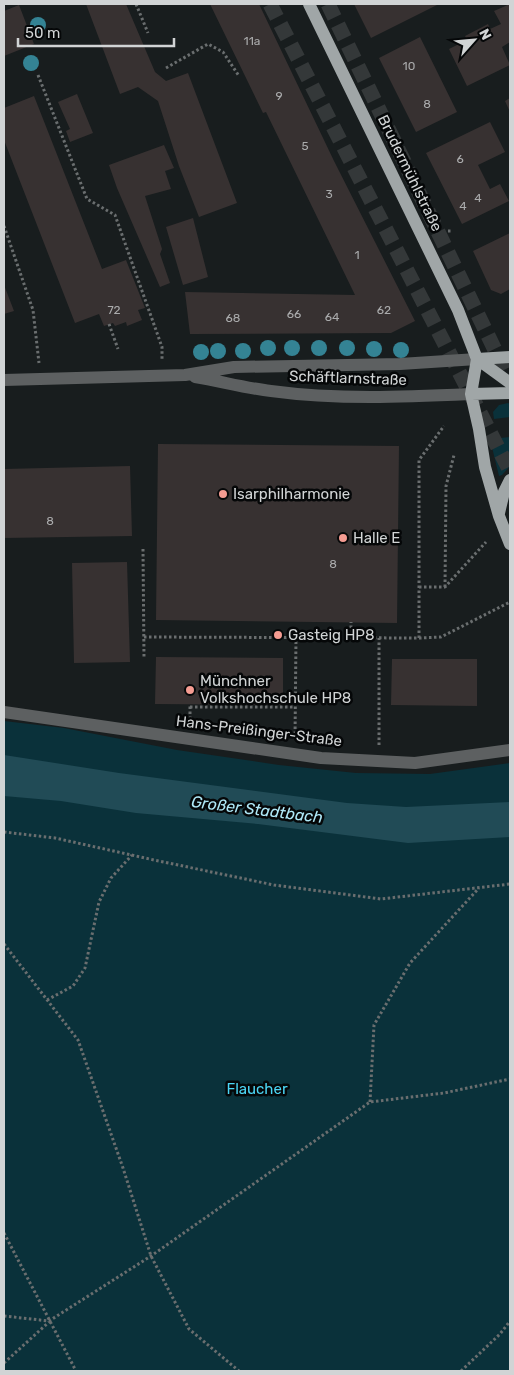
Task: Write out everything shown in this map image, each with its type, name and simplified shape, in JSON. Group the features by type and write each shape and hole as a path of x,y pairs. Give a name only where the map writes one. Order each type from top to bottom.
{"main road":[{"name":"Brudermühlstraße","path":"309,4 458,310 478,359"},
{"name":"Schäftlarnstraße","path":"478,359 510,357"},
{"path":"510,383 478,359 471,394 485,467 499,516 510,544"},
{"name":"Schäftlarnstraße","path":"471,394 510,393"},
{"path":"499,516 504,492 510,480"}],"street":[{"name":"Schäftlarnstraße","path":"4,380 185,375 234,367 400,364 478,359"},
{"name":"Schäftlarnstraße","path":"185,375 270,391 336,396 416,397 471,394"},
{"name":"Hans-Preißinger-Straße","path":"4,712 321,758 415,762 510,750"}],"path":[{"path":"136,4 148,33"},
{"path":"166,68 208,44 222,52 239,76"},
{"path":"38,75 87,199 115,215 162,347 162,375"},
{"path":"4,226 5,234 33,310 41,378"},
{"path":"109,324 118,349"},
{"path":"419,638 419,460 444,426"},
{"path":"445,587 446,486 454,455"},
{"path":"419,587 445,587 486,542"},
{"path":"143,549 144,658"},
{"path":"144,637 441,637 510,602"},
{"path":"351,622 351,638"},
{"path":"294,754 296,637"},
{"path":"379,638 379,761"},
{"path":"190,717 190,706 295,708"},
{"path":"4,832 55,838 274,885 381,898 510,884"},
{"path":"47,1000 73,986 85,968 99,902 111,878 132,855"},
{"path":"370,1102 374,1025 410,963 480,888"},
{"path":"4,944 78,1040 123,1168 151,1256 189,1329 238,1371"},
{"path":"4,1363 49,1321 151,1256 370,1102 444,1093 510,1079"},
{"path":"4,1232 76,1371"},
{"path":"4,1316 49,1321"},
{"path":"461,1371 500,1334 510,1321"}],"green space":[{"path":"510,404 510,417 494,419 493,412 499,405"},
{"path":"510,437 510,466 499,476 490,439"},
{"name":"Flaucher","path":"4,721 64,728 177,750 279,765 356,773 430,774 510,763 510,1371 4,1371"}],"water":[{"name":"Großer Stadtbach","path":"4,755 119,773 347,803 406,807 510,802 510,837 408,843 258,824 136,813 61,801 4,796"}],"building":[{"path":"86,4 126,4 155,72 166,81 188,73 237,203 199,217 179,166 158,101 138,87 120,94"},
{"path":"210,4 259,4 334,161 415,321 391,333 190,334 185,292 355,295 266,112 263,113"},
{"path":"354,4 439,4 371,38"},
{"path":"510,4 510,42 502,47 510,65 467,86 449,49 467,40 465,36 488,24 490,29 501,24 494,11"},
{"path":"19,5 34,44 4,56 4,11"},
{"path":"420,37 457,112 416,132 379,58"},
{"path":"77,94 93,133 70,142 66,131 70,129 58,102"},
{"path":"34,96 102,269 126,260 145,308 138,310 142,320 127,326 126,322 115,326 113,323 104,326 99,314 75,323 4,140 4,108"},
{"path":"510,98 510,112 505,101"},
{"path":"490,122 505,152 478,165 490,189 500,184 509,201 462,224 426,153"},
{"path":"164,145 174,168 165,171 171,189 145,196 162,249 160,254 170,283 160,287 109,165"},
{"path":"193,218 208,277 183,285 166,227"},
{"path":"510,233 510,289 501,294 491,290 473,251"},
{"path":"4,285 14,311 4,314"},
{"path":"158,444 399,446 397,623 156,620"},
{"path":"130,466 132,536 4,538 4,469"},
{"path":"127,562 130,662 74,663 72,563"},
{"path":"156,657 283,658 283,705 155,704"},
{"path":"392,659 477,659 477,706 391,705"}],"tunnel":[{"path":"270,4 510,471"},
{"path":"328,4 510,381"}],"place":[{"name":"Isarphilharmonie","path":"223,494"},
{"name":"Halle E","path":"343,538"},
{"name":"Gasteig HP8","path":"278,635"},
{"name":"Münchner Volkshochschule HP8","path":"190,690"}]}
